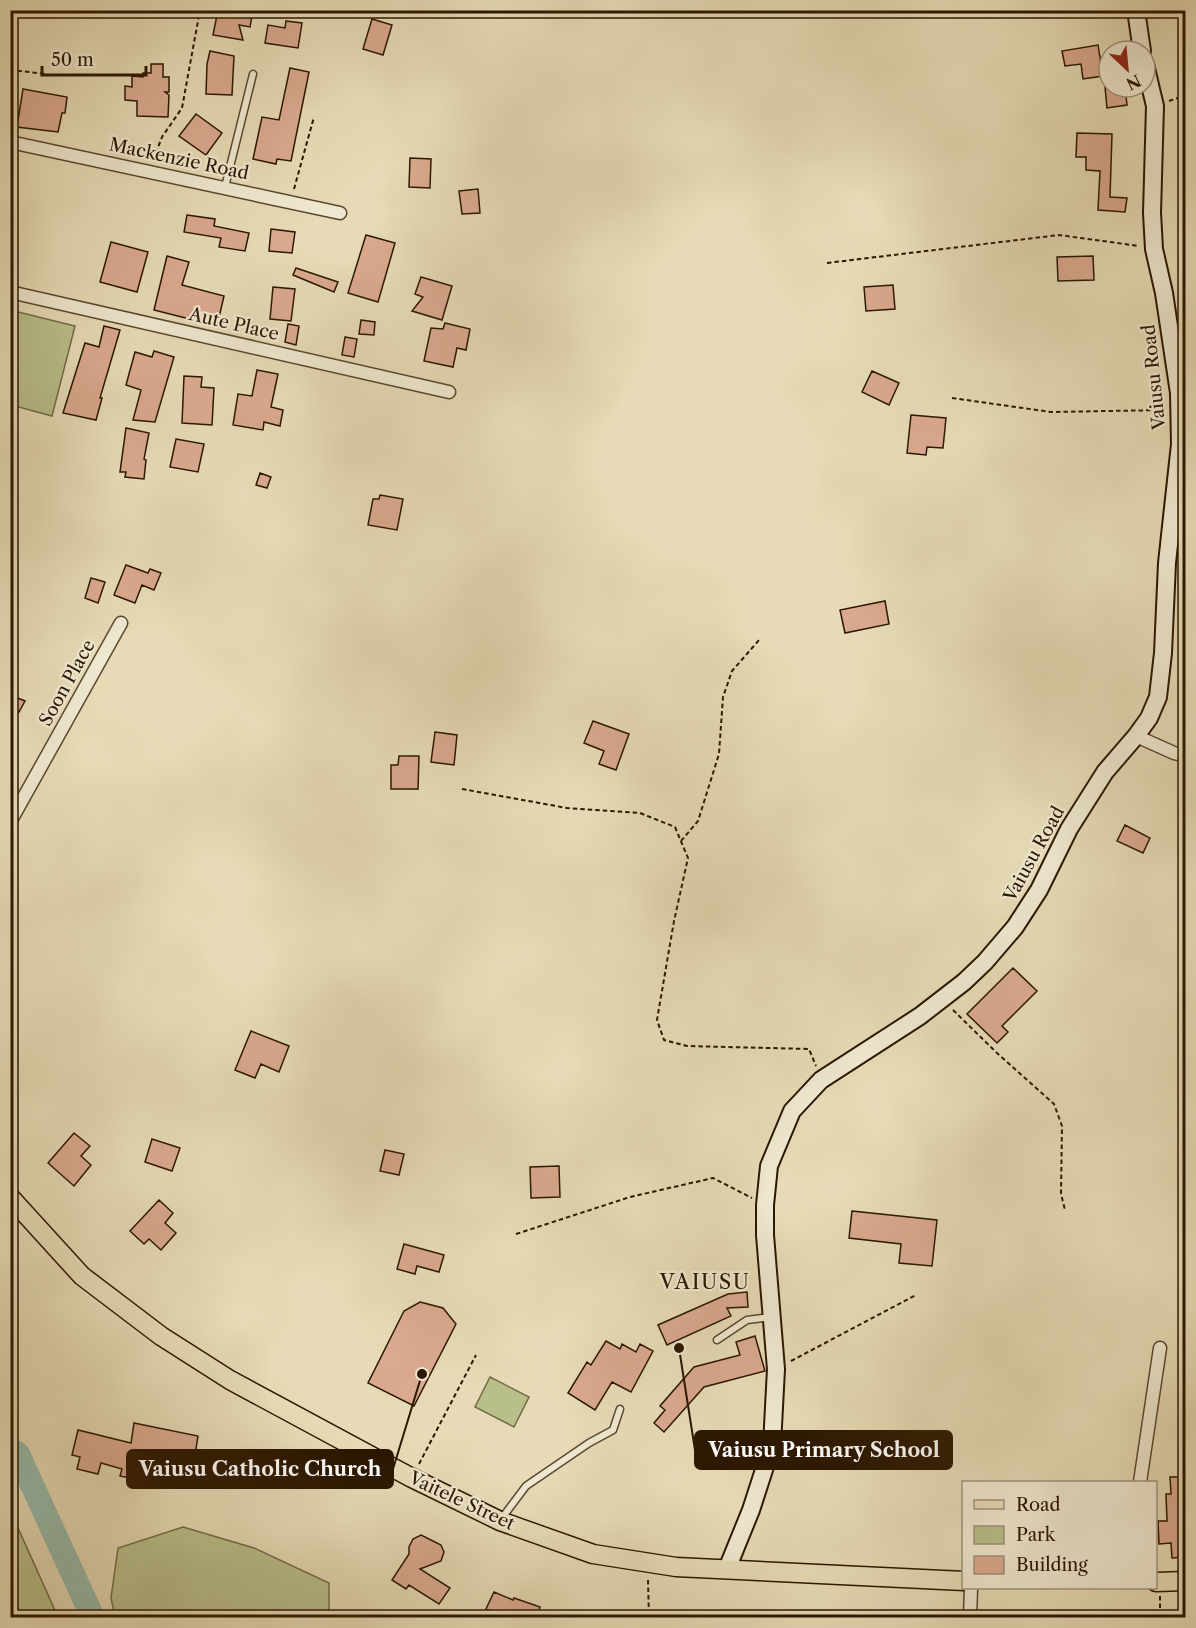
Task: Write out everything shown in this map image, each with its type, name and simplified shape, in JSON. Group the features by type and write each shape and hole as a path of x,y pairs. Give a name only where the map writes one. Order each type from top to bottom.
{"main road":[{"name":"Vaitele Street","path":"10,1197 82,1276 161,1336 230,1380 412,1478 500,1521 593,1554 676,1566 962,1581"},
{"path":"1157,1582 1185,1581"}],"street":[{"path":"1136,12 1140,39"},
{"name":"Vaiusu Road","path":"727,1569 751,1510 772,1445 776,1369 765,1235 765,1205 769,1166 792,1111 821,1080 877,1046 942,1000 985,962 1015,927 1039,890 1075,820 1105,772 1149,717 1158,697 1163,653 1167,563 1180,444 1179,393 1164,293 1154,249 1152,213 1153,99"},
{"name":"Mackenzie Road","path":"10,142 340,213"},
{"name":"Aute Place","path":"10,292 449,392"},
{"name":"Soon Place","path":"10,822 121,624"},
{"path":"1136,736 1185,756"},
{"path":"1140,1481 1160,1348"},
{"path":"970,1617 971,1589"}],"lane":[{"path":"225,187 253,74"},
{"path":"717,1340 747,1320 772,1317"},
{"path":"500,1521 526,1486 589,1443 613,1430 620,1409"}],"path":[{"path":"148,171 162,137 182,108 200,10"},
{"path":"926,10 953,16 1136,12"},
{"path":"10,70 47,74"},
{"path":"290,201 314,117"},
{"path":"827,263 1059,235 1154,249"},
{"path":"952,398 1051,412 1179,410"},
{"path":"681,841 698,821 719,754 723,697 732,671 759,640"},
{"path":"462,789 567,808 640,813 675,827 688,858 674,921 657,1020 664,1040 687,1046 809,1049 821,1080"},
{"path":"942,1000 1054,1104 1062,1126 1061,1194 1065,1210"},
{"path":"516,1234 630,1197 713,1178 765,1205"},
{"path":"776,1369 916,1295"},
{"path":"412,1478 476,1355"},
{"path":"647,1562 649,1617"},
{"path":"1157,1582 1160,1617"}],"green space":[{"path":"10,310 75,326 52,416 11,405"},
{"path":"490,1377 529,1397 514,1427 475,1407"},
{"path":"11,1453 18,1454 14,1519 58,1617 11,1617"},
{"path":"183,1527 254,1548 329,1583 329,1617 115,1617 111,1598 118,1548"}],"building":[{"path":"218,10 253,10 250,27 239,25 243,40 213,35"},
{"path":"372,19 392,25 383,55 363,49"},
{"path":"286,21 302,23 298,48 265,43 268,25 285,28"},
{"path":"1097,45 1097,77 1083,79 1081,64 1065,66 1062,51"},
{"path":"210,51 234,56 232,95 206,94"},
{"path":"151,64 163,64 163,77 169,77 169,92 165,92 169,95 168,117 137,116 137,101 125,100 125,86 132,87 132,76 143,77 143,73 151,73"},
{"path":"290,68 309,72 291,161 277,159 276,164 253,159 262,117 279,120"},
{"path":"23,89 67,97 65,113 62,113 58,132 17,127"},
{"path":"1106,99 1126,99 1127,105 1107,108"},
{"path":"196,114 222,133 206,155 179,136"},
{"path":"1077,133 1112,134 1110,197 1127,198 1125,212 1098,210 1100,171 1086,170 1086,157 1076,157"},
{"path":"410,158 431,159 430,188 409,187"},
{"path":"478,189 480,213 462,214 459,191"},
{"path":"187,215 215,219 214,226 249,233 245,251 219,247 221,238 184,232"},
{"path":"271,229 295,232 292,253 269,251"},
{"path":"366,235 395,243 378,302 348,293"},
{"path":"111,242 148,252 137,292 100,282"},
{"path":"167,256 189,262 182,285 224,296 217,326 154,310"},
{"path":"1093,256 1094,280 1058,281 1057,257"},
{"path":"296,268 338,282 334,292 293,275"},
{"path":"421,277 452,286 442,320 412,311 423,297 415,294"},
{"path":"893,285 895,309 866,311 864,287"},
{"path":"273,287 295,289 291,321 270,319"},
{"path":"361,320 375,322 374,335 359,334"},
{"path":"445,323 470,329 466,350 457,348 453,367 424,361 431,328 443,329"},
{"path":"288,324 299,326 296,345 285,342"},
{"path":"104,326 120,330 100,398 102,398 96,420 63,413 85,343 99,347"},
{"path":"345,337 357,339 354,357 342,355"},
{"path":"154,351 174,357 155,422 133,420 141,390 126,385 135,352 152,357"},
{"path":"257,370 278,374 271,407 283,410 280,426 264,422 263,430 233,425 238,394 252,396"},
{"path":"872,371 899,383 889,405 862,392"},
{"path":"184,376 202,377 201,387 214,388 212,425 182,423"},
{"path":"911,415 946,418 943,448 927,447 926,455 907,453"},
{"path":"126,428 149,433 144,459 146,460 144,479 125,477 126,472 120,472"},
{"path":"176,439 204,444 198,472 170,467"},
{"path":"260,473 271,477 267,488 256,485"},
{"path":"380,495 403,499 397,530 368,525 373,499 379,499"},
{"path":"126,565 148,573 150,569 161,573 154,590 142,585 135,603 114,595"},
{"path":"91,578 105,582 98,603 85,598"},
{"path":"885,601 889,624 845,633 840,610"},
{"path":"10,695 25,701 19,712 10,708"},
{"path":"593,721 629,734 616,770 599,764 604,751 584,743"},
{"path":"435,732 457,735 454,765 431,762"},
{"path":"399,756 419,756 418,789 391,789 391,765 398,765"},
{"path":"1125,825 1150,838 1143,853 1117,841"},
{"path":"1013,968 1037,991 1002,1026 1008,1032 997,1043 967,1014"},
{"path":"251,1031 289,1046 279,1072 261,1064 255,1078 235,1070"},
{"path":"74,1133 90,1146 81,1156 91,1165 74,1186 48,1163"},
{"path":"152,1139 180,1148 172,1171 145,1162"},
{"path":"385,1150 404,1154 399,1175 380,1171"},
{"path":"559,1166 560,1197 531,1198 530,1167"},
{"path":"159,1200 173,1213 165,1223 176,1233 161,1250 149,1239 144,1244 130,1231"},
{"path":"852,1211 937,1220 932,1266 899,1263 901,1244 849,1238"},
{"path":"404,1244 444,1255 439,1272 417,1266 415,1274 397,1269"},
{"path":"747,1292 748,1307 727,1308 731,1316 667,1345 658,1325 728,1294"},
{"path":"420,1302 443,1308 456,1324 414,1406 368,1383 404,1311"},
{"path":"755,1336 765,1371 704,1387 664,1432 654,1423 665,1410 660,1406 694,1367 740,1355 736,1342"},
{"path":"606,1341 620,1349 622,1344 636,1352 640,1344 653,1351 631,1392 612,1382 595,1410 568,1393 587,1362 591,1365"},
{"path":"134,1423 198,1436 194,1461 185,1459 182,1476 137,1468 135,1479 120,1476 122,1469 101,1463 98,1474 77,1469 80,1457 72,1455 78,1430 131,1443"},
{"path":"1170,1477 1185,1477 1185,1557 1172,1558 1171,1543 1159,1544 1158,1521 1167,1521 1166,1494 1171,1494"},
{"path":"421,1535 441,1545 444,1552 441,1561 420,1569 450,1588 439,1604 409,1585 406,1589 392,1580 409,1554 409,1547 413,1539"},
{"path":"494,1592 540,1607 537,1617 504,1617 486,1609"}],"waterway":[{"path":"10,1449 18,1454 93,1618"}],"place":[{"name":"Vaiusu Primary School","path":"679,1348"},
{"name":"Vaiusu Catholic Church","path":"422,1374"}],"district":[{"name":"VAIUSU","path":"705,1281"}]}
